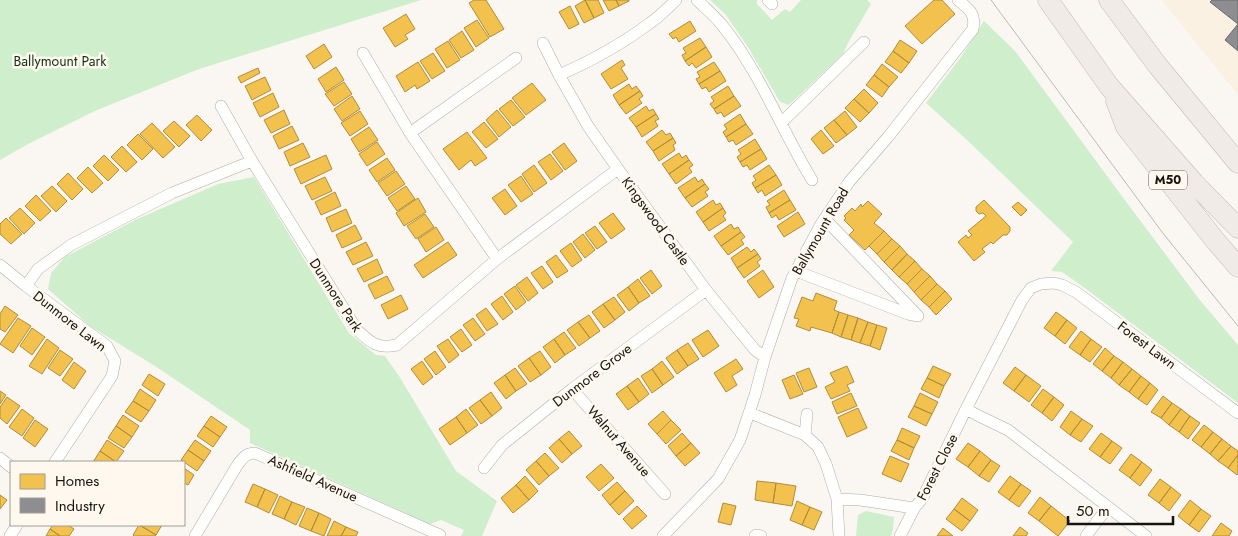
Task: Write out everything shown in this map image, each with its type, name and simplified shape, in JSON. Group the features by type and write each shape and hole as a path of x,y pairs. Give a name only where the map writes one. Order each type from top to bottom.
{"highway":[{"name":"M50","path":"1048,0 1109,86 1194,183 1238,228"},
{"path":"1109,0 1158,66 1238,163"},
{"name":"M50","path":"1109,86 1126,127 1238,267"}],"street":[{"path":"559,76 616,46 652,22 676,0"},
{"path":"697,0 721,24 742,54 761,84 812,180"},
{"name":"Ballymount Road","path":"663,536 718,479 740,440 750,413 765,357 792,278 821,224 849,182 894,129 973,29 974,22 970,11 958,0"},
{"path":"781,124 864,42"},
{"name":"Kingswood Castle","path":"543,43 559,76 588,126 618,169 706,290 755,350 765,357"},
{"path":"363,53 410,132 497,259"},
{"path":"410,132 516,58"},
{"name":"Dunmore Park","path":"221,106 252,161 357,330 369,342 386,347 397,345 497,259 618,169"},
{"path":"26,286 38,269 71,245 172,193 252,161"},
{"path":"796,271 922,319 825,219"},
{"name":"Dunmore Lawn","path":"0,265 107,346 115,361 112,376 56,461"},
{"name":"Forest Close","path":"837,499 860,500 907,508 915,507 922,499 1022,300 1031,288 1041,284 1054,283"},
{"name":"Forest Lawn","path":"1054,283 1076,292 1238,413"},
{"name":"Dunmore Grove","path":"484,468 502,444 572,389 706,290"},
{"name":"Walnut Avenue","path":"572,389 665,494"},
{"path":"966,409 1008,430 1146,536"},
{"path":"750,413 805,435 818,447 826,464 837,499 839,536"},
{"path":"805,435 806,414"},
{"name":"Ashfield Avenue","path":"194,536 238,464 249,453 255,453 440,535"},
{"path":"0,458 10,466"},
{"path":"900,536 915,507"},
{"path":"1086,536 1108,508"},
{"path":"755,536 761,536"}],"shaded area":[{"path":"1162,0 1238,0 1238,95 1163,2"}],"green space":[{"name":"Ballymount Park","path":"0,0 421,0 199,69 97,110 0,160"},
{"path":"710,0 757,0 757,4 772,20 785,9 790,12 801,0 867,0 871,4 843,54 789,105 780,102 748,47 726,15"},
{"path":"984,21 1015,51 1199,299 1238,345 1238,403 1082,286 1062,272 1051,271 1073,242 926,103 961,57"},
{"path":"254,177 349,333 376,355 385,356 456,471 497,501 482,536 461,536 464,530 441,520 430,524 250,443 250,430 155,366 90,326 48,289 51,273 65,257 135,220 218,184"},
{"path":"866,511 894,517 891,536 856,536 858,515"}],"building: Homes":[{"path":"474,0 486,0 504,29 490,37 469,3"},
{"path":"585,0 594,18 584,23 575,6"},
{"path":"585,0 598,0 604,13 594,18"},
{"path":"603,0 616,0 619,6 609,11"},
{"path":"616,0 629,0 629,1 619,6"},
{"path":"934,0 942,0 955,14 922,44 905,26"},
{"path":"570,6 579,24 569,29 559,12"},
{"path":"406,14 415,29 405,35 408,39 395,47 383,28"},
{"path":"477,20 489,38 476,47 464,28"},
{"path":"690,21 696,31 679,42 676,37 673,39 669,34"},
{"path":"462,31 474,50 461,58 449,40"},
{"path":"700,38 706,47 685,61 682,55 686,53 683,48"},
{"path":"900,40 917,51 909,63 893,51"},
{"path":"448,41 460,60 447,68 435,49"},
{"path":"324,44 332,57 314,69 306,56"},
{"path":"706,47 712,57 696,68 692,63 689,66 685,61"},
{"path":"893,51 909,63 901,73 885,62"},
{"path":"433,53 445,71 432,79 420,61"},
{"path":"622,60 625,65 621,68 628,79 611,89 601,74"},
{"path":"418,62 430,81 417,89 415,85 405,92 396,76"},
{"path":"714,62 720,71 699,84 696,79 700,77 697,72"},
{"path":"882,64 898,77 889,87 874,75"},
{"path":"336,67 344,80 326,92 318,79"},
{"path":"258,68 260,73 241,83 238,77"},
{"path":"720,71 726,81 709,92 706,87 702,89 699,84"},
{"path":"874,75 889,87 882,97 866,85"},
{"path":"265,77 271,90 252,100 245,86"},
{"path":"344,82 352,94 334,106 325,94"},
{"path":"532,83 546,100 526,115 512,98"},
{"path":"629,84 632,89 636,86 640,91 619,105 613,95"},
{"path":"728,86 734,96 714,109 710,104 714,101 711,97"},
{"path":"864,89 878,103 869,113 854,99"},
{"path":"640,91 643,96 639,99 642,103 626,114 619,105"},
{"path":"273,93 279,107 260,117 253,103"},
{"path":"352,96 360,109 342,121 334,109"},
{"path":"734,96 741,106 724,117 721,112 717,114 714,109"},
{"path":"854,99 869,113 860,122 845,108"},
{"path":"511,100 525,117 513,126 499,109"},
{"path":"646,106 649,111 653,109 656,114 636,127 629,118"},
{"path":"284,110 290,124 271,133 264,120"},
{"path":"497,110 511,127 499,137 486,120"},
{"path":"360,111 368,124 350,136 341,123"},
{"path":"845,111 857,127 847,135 834,120"},
{"path":"656,114 659,119 655,121 658,126 642,137 636,127"},
{"path":"740,114 746,124 726,137 723,132 727,129 724,125"},
{"path":"197,115 212,130 201,141 186,125"},
{"path":"834,120 847,135 836,143 824,128"},
{"path":"174,121 190,136 179,147 163,131"},
{"path":"484,122 498,139 486,148 472,132"},
{"path":"152,123 175,147 163,158 140,134"},
{"path":"746,124 753,134 736,145 733,140 729,142 726,137"},
{"path":"292,126 299,140 279,149 273,136"},
{"path":"369,127 378,140 359,152 351,139"},
{"path":"662,130 666,135 670,133 673,138 653,151 646,142"},
{"path":"821,130 834,146 823,154 811,139"},
{"path":"467,132 487,158 475,166 471,160 459,170 443,149"},
{"path":"138,134 153,149 142,160 127,145"},
{"path":"673,138 676,143 673,145 675,150 659,161 653,151"},
{"path":"755,139 761,149 740,162 737,157 741,154 738,150"},
{"path":"377,142 385,154 367,166 359,154"},
{"path":"303,143 310,157 290,166 284,152"},
{"path":"564,143 577,161 565,170 552,152"},
{"path":"122,146 137,162 126,172 111,157"},
{"path":"761,149 767,159 750,170 747,165 743,167 740,162"},
{"path":"679,153 682,158 686,155 689,160 669,174 662,164"},
{"path":"550,154 563,171 551,180 538,162"},
{"path":"104,155 119,170 108,181 93,166"},
{"path":"326,155 332,169 301,184 294,169"},
{"path":"387,158 395,170 377,182 369,170"},
{"path":"689,160 693,165 689,168 692,172 676,184 669,174"},
{"path":"534,165 547,183 534,192 522,174"},
{"path":"769,165 776,175 755,188 752,183 756,180 753,176"},
{"path":"88,167 103,183 92,193 77,178"},
{"path":"396,171 405,184 387,196 378,183"},
{"path":"68,173 83,189 72,200 57,184"},
{"path":"776,175 782,185 765,196 762,190 758,193 755,188"},
{"path":"521,176 533,194 521,202 508,185"},
{"path":"325,177 332,191 312,200 305,186"},
{"path":"695,177 698,182 702,179 705,184 685,198 678,188"},
{"path":"705,184 709,189 705,192 708,196 692,207 685,198"},
{"path":"52,186 67,201 56,212 41,196"},
{"path":"406,186 415,199 397,211 388,198"},
{"path":"505,189 517,206 505,215 492,198"},
{"path":"784,190 790,200 769,213 766,207 770,205 767,201"},
{"path":"335,192 341,206 321,215 315,202"},
{"path":"36,195 51,211 40,221 25,206"},
{"path":"418,198 426,212 404,226 396,213"},
{"path":"713,200 716,205 720,203 723,208 703,222 696,212"},
{"path":"790,200 796,210 779,220 776,215 772,218 769,213"},
{"path":"984,200 1010,227 1010,231 993,244 991,242 982,249 985,252 974,261 958,242 966,235 968,238 972,235 968,231 986,216 976,211 976,207"},
{"path":"868,201 882,214 874,223 884,231 865,250 849,235 854,230 844,220 846,218 844,216 852,208 855,211 861,204 862,207"},
{"path":"1018,202 1027,210 1021,216 1012,207"},
{"path":"20,208 35,223 24,234 9,218"},
{"path":"723,208 726,213 723,216 726,220 709,231 703,222"},
{"path":"346,209 352,223 332,232 326,218"},
{"path":"798,212 805,224 784,237 777,226"},
{"path":"613,213 625,229 611,239 599,223"},
{"path":"425,214 434,227 416,239 407,226"},
{"path":"6,218 22,234 11,244 0,234 0,224"},
{"path":"731,224 734,229 738,227 741,232 721,246 714,236"},
{"path":"355,225 362,239 342,248 336,235"},
{"path":"595,226 607,242 597,249 585,233"},
{"path":"436,227 444,240 426,252 418,239"},
{"path":"884,231 892,239 877,254 869,246"},
{"path":"741,232 745,237 741,240 744,244 728,255 721,246"},
{"path":"583,234 595,250 585,258 573,242"},
{"path":"892,239 900,246 884,262 877,254"},
{"path":"366,242 373,256 353,265 346,252"},
{"path":"448,242 457,255 423,278 414,265"},
{"path":"571,243 582,260 572,267 560,251"},
{"path":"900,246 907,254 892,270 884,262"},
{"path":"747,247 751,252 754,249 758,254 737,268 731,258"},
{"path":"758,254 761,259 757,262 760,266 744,278 737,268"},
{"path":"907,254 915,261 899,277 892,270"},
{"path":"556,255 568,271 557,278 546,262"},
{"path":"377,259 383,273 364,282 357,269"},
{"path":"915,261 922,269 907,284 899,277"},
{"path":"542,266 553,282 543,289 531,273"},
{"path":"922,269 930,276 914,292 907,284"},
{"path":"651,270 662,286 652,294 640,278"},
{"path":"763,270 774,287 759,298 747,281"},
{"path":"387,276 394,290 375,299 368,285"},
{"path":"930,276 937,284 921,300 914,292"},
{"path":"527,277 538,293 528,301 516,285"},
{"path":"638,279 650,296 639,303 628,287"},
{"path":"937,284 945,291 929,307 921,300"},
{"path":"515,286 526,302 516,310 504,294"},
{"path":"628,287 639,303 629,311 617,295"},
{"path":"945,291 952,299 936,315 929,307"},
{"path":"816,293 837,301 834,310 839,312 832,333 811,327 810,331 796,326 799,319 794,318 802,297 813,301"},
{"path":"401,295 408,309 388,319 381,305"},
{"path":"502,296 513,312 503,320 491,304"},
{"path":"614,297 625,312 615,320 603,304"},
{"path":"603,304 615,320 604,328 592,312"},
{"path":"5,306 18,315 5,332 0,329 0,314"},
{"path":"486,308 498,324 487,331 476,315"},
{"path":"839,312 848,315 841,337 832,333"},
{"path":"1056,312 1067,320 1055,336 1044,328"},
{"path":"589,315 600,331 590,338 578,322"},
{"path":"848,315 858,318 851,340 841,337"},
{"path":"18,318 31,326 13,353 0,344"},
{"path":"473,318 485,334 475,341 463,325"},
{"path":"858,318 868,322 860,343 851,340"},
{"path":"1067,320 1077,328 1065,344 1055,336"},
{"path":"578,322 590,338 579,346 567,330"},
{"path":"868,322 877,325 870,346 860,343"},
{"path":"877,325 887,328 880,350 870,346"},
{"path":"32,328 45,337 32,355 20,346"},
{"path":"461,329 472,345 462,352 450,337"},
{"path":"708,330 719,346 703,357 692,340"},
{"path":"1081,331 1091,339 1080,355 1069,347"},
{"path":"564,332 576,348 565,355 554,339"},
{"path":"47,339 59,348 42,374 29,366"},
{"path":"448,339 459,355 449,363 437,346"},
{"path":"554,339 565,355 555,363 543,347"},
{"path":"1091,339 1102,347 1090,362 1080,355"},
{"path":"688,343 699,359 688,366 677,350"},
{"path":"1105,348 1114,356 1102,371 1093,364"},
{"path":"60,350 73,359 60,376 48,368"},
{"path":"677,350 688,366 677,374 666,358"},
{"path":"435,351 446,367 436,375 424,359"},
{"path":"540,351 551,367 541,375 529,358"},
{"path":"1114,356 1123,362 1111,378 1102,371"},
{"path":"529,358 541,375 530,382 518,366"},
{"path":"736,359 743,369 732,376 737,385 726,392 714,373"},
{"path":"422,361 433,377 423,385 411,369"},
{"path":"662,361 674,377 663,385 652,369"},
{"path":"74,362 86,371 74,389 62,380"},
{"path":"1123,362 1132,369 1119,385 1111,378"},
{"path":"847,366 854,382 847,385 850,391 831,399 825,387 835,382 830,373"},
{"path":"933,366 951,374 944,386 927,378"},
{"path":"1015,367 1026,375 1014,391 1003,383"},
{"path":"515,368 527,384 516,391 505,375"},
{"path":"809,368 817,387 804,392 796,373"},
{"path":"652,369 663,385 652,393 641,376"},
{"path":"1132,369 1141,376 1129,392 1119,385"},
{"path":"149,374 165,384 158,396 142,385"},
{"path":"505,375 516,391 506,399 494,383"},
{"path":"794,375 803,394 790,399 782,380"},
{"path":"1026,375 1041,386 1029,402 1014,391"},
{"path":"1141,376 1150,383 1138,399 1129,392"},
{"path":"638,378 649,394 639,402 627,386"},
{"path":"927,378 944,386 939,398 921,389"},
{"path":"1150,383 1158,390 1147,405 1138,399"},
{"path":"627,386 639,402 628,410 616,394"},
{"path":"140,389 156,400 149,411 133,401"},
{"path":"1043,389 1054,397 1042,413 1031,405"},
{"path":"0,391 6,395 0,404"},
{"path":"491,392 502,408 492,416 480,400"},
{"path":"851,393 857,406 837,414 832,402"},
{"path":"920,393 938,402 932,414 914,406"},
{"path":"1163,396 1172,403 1161,418 1151,412"},
{"path":"7,397 20,406 7,424 0,418 0,407"},
{"path":"1054,397 1064,405 1052,421 1042,413"},
{"path":"480,400 492,416 481,424 469,408"},
{"path":"133,401 149,411 141,422 125,412"},
{"path":"1172,403 1181,409 1169,425 1161,418"},
{"path":"914,406 932,414 926,426 908,417"},
{"path":"858,408 867,428 847,437 838,417"},
{"path":"22,409 34,418 22,436 9,427"},
{"path":"466,409 478,425 467,433 456,417"},
{"path":"1181,409 1190,416 1179,432 1169,425"},
{"path":"663,411 671,420 657,434 648,424"},
{"path":"1071,411 1082,419 1070,435 1060,427"},
{"path":"123,415 139,426 132,437 116,426"},
{"path":"211,416 227,427 220,437 204,426"},
{"path":"1190,416 1200,423 1188,439 1179,432"},
{"path":"456,417 467,433 450,445 439,429"},
{"path":"1082,419 1093,426 1081,442 1070,435"},
{"path":"35,420 48,429 35,447 23,438"},
{"path":"671,420 681,430 666,444 657,434"},
{"path":"1204,425 1213,432 1201,447 1192,440"},
{"path":"116,426 132,437 124,448 108,438"},
{"path":"204,426 220,437 213,447 197,436"},
{"path":"902,428 920,436 914,448 897,440"},
{"path":"569,431 582,446 572,454 559,439"},
{"path":"1213,432 1222,439 1210,454 1201,447"},
{"path":"682,433 691,443 676,456 668,446"},
{"path":"1101,433 1112,441 1100,457 1089,449"},
{"path":"559,439 572,454 562,463 549,448"},
{"path":"1222,439 1231,446 1218,461 1210,454"},
{"path":"107,440 124,451 117,461 115,461 100,451"},
{"path":"195,440 211,451 204,461 188,450"},
{"path":"897,440 914,448 909,460 891,451"},
{"path":"1112,441 1122,448 1110,464 1100,457"},
{"path":"691,443 700,453 685,466 676,456"},
{"path":"968,443 980,451 968,467 956,459"},
{"path":"1231,446 1238,451 1238,455 1228,468 1218,461"},
{"path":"188,450 204,461 197,471 181,460"},
{"path":"100,451 115,461 94,461"},
{"path":"980,451 991,460 979,476 968,467"},
{"path":"545,453 559,468 549,476 536,461"},
{"path":"1131,454 1142,462 1130,478 1119,470"},
{"path":"1238,455 1238,473 1237,475 1228,468"},
{"path":"890,456 909,464 901,482 882,474"},
{"path":"991,460 1000,466 989,482 979,476"},
{"path":"536,461 549,476 539,485 526,470"},
{"path":"1142,462 1152,470 1140,486 1130,478"},
{"path":"601,464 614,478 599,491 586,477"},
{"path":"185,469 194,475 188,485 185,484"},
{"path":"525,476 538,491 529,500 516,485"},
{"path":"1010,476 1021,484 1009,500 998,492"},
{"path":"1160,479 1171,487 1159,503 1148,495"},
{"path":"757,481 776,483 773,503 755,500"},
{"path":"617,482 625,491 610,505 602,495"},
{"path":"776,483 796,486 792,506 773,503"},
{"path":"253,484 265,489 257,507 245,502"},
{"path":"1021,484 1031,491 1019,507 1009,500"},
{"path":"516,485 529,500 513,513 501,498"},
{"path":"1171,487 1181,495 1169,511 1159,503"},
{"path":"265,489 278,495 269,513 257,507"},
{"path":"625,491 634,501 619,515 610,505"},
{"path":"0,495 7,500 0,509"},
{"path":"280,496 292,502 284,519 272,514"},
{"path":"1040,497 1051,506 1039,521 1028,513"},
{"path":"962,498 978,510 970,521 954,509"},
{"path":"1190,500 1201,509 1189,525 1178,516"},
{"path":"797,501 810,507 802,525 790,520"},
{"path":"292,502 305,507 296,525 284,519"},
{"path":"723,503 736,506 731,525 718,522"},
{"path":"637,506 647,516 632,529 623,519"},
{"path":"1051,506 1070,521 1058,536 1039,521"},
{"path":"810,507 822,512 814,530 802,525"},
{"path":"307,508 319,513 311,531 299,526"},
{"path":"954,509 970,521 962,531 946,519"},
{"path":"1201,509 1211,516 1199,532 1189,525"},
{"path":"319,513 331,519 324,536 311,531"},
{"path":"334,521 346,527 341,536 327,536"},
{"path":"1221,523 1232,531 1229,536 1212,536"},
{"path":"52,526 70,526 74,529 69,536 60,536 50,529"},
{"path":"138,526 141,526 156,535 134,536"},
{"path":"142,526 161,526 156,535"},
{"path":"346,527 358,532 356,536 341,536"},
{"path":"1020,527 1028,533 1026,536 1013,536"},
{"path":"943,528 953,536 937,536"},
{"path":"50,529 60,536 46,536"}],"building: Industry":[{"path":"1212,0 1238,0 1238,24 1210,2"},
{"path":"1238,24 1238,51 1225,40"}],"tram line":[{"path":"991,0 1162,232 1238,326"}]}
